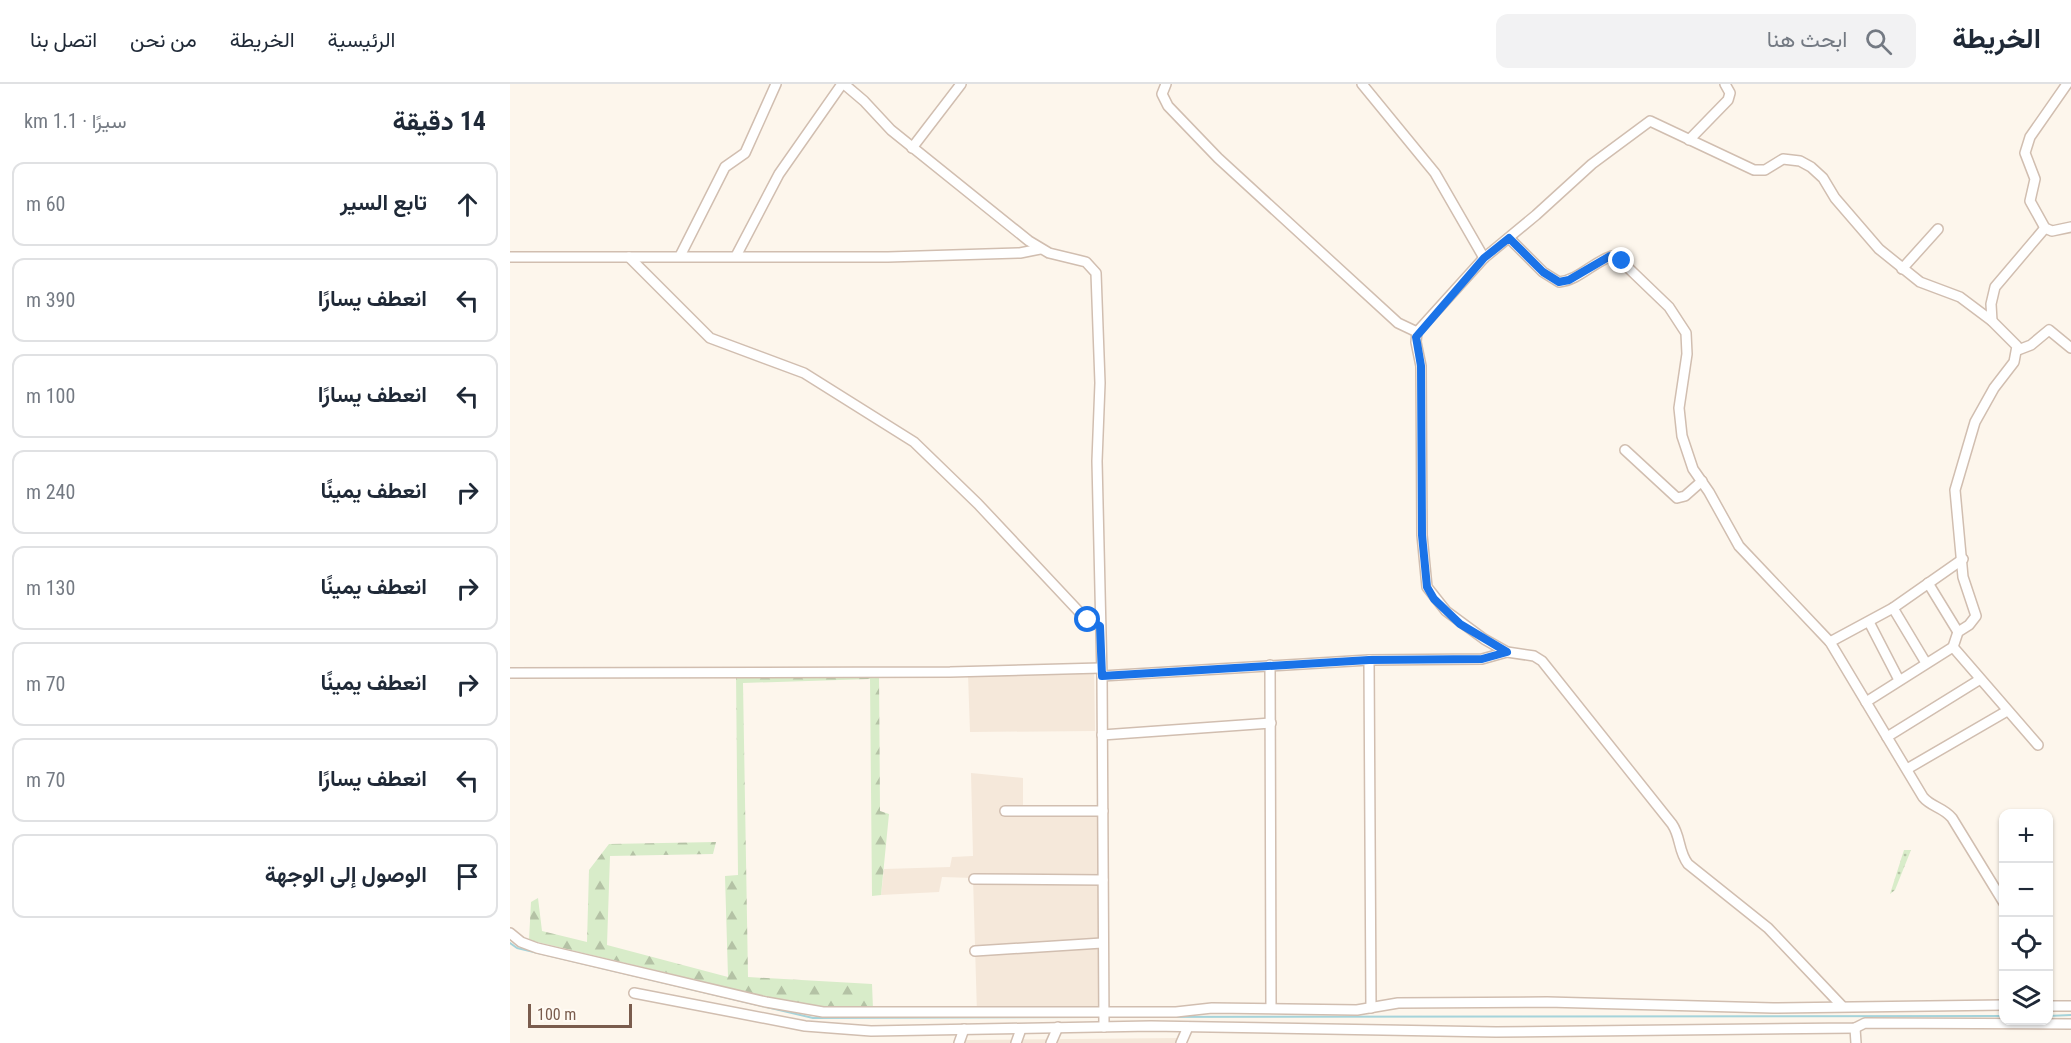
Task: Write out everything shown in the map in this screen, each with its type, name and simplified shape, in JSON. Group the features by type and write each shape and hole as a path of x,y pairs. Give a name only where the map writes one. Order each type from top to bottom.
{"street":[{"path":"680,256 725,167 745,153 776,84"},
{"path":"736,256 779,174 843,84 912,148 1040,249 1086,262 1096,273 1100,383 1097,461 1102,672 1104,1020"},
{"path":"912,148 961,84"},
{"path":"1166,84 1162,94 1168,106 1218,158 1398,323 1418,332"},
{"path":"1362,84 1411,147 1435,172 1484,258"},
{"path":"1689,140 1728,100 1730,93 1725,84"},
{"path":"2067,84 2030,137 2025,153 2034,179 2030,201 2045,228 2052,231 2071,227"},
{"path":"1842,1006 1768,928 1688,864 1681,855 1678,836 1672,824 1542,661 1533,656 1507,652 1460,624 1434,599 1427,587 1422,535 1421,366 1416,342 1418,332 1484,258 1592,164 1650,121 1758,171 1783,159 1805,164 1823,178 1863,232 1902,269 1926,285 1960,297 1992,321 2018,350"},
{"path":"1992,321 1991,304 1995,287 2045,228"},
{"path":"1902,269 1938,229"},
{"path":"1509,238 1543,272 1559,282 1569,280 1606,258 1612,256 1618,258 1674,312 1686,333 1688,344 1679,408 1682,436 1693,469 1739,546 1830,642 1925,800 1940,806 1953,818 1999,895"},
{"path":"510,257 888,257 1020,253 1040,249"},
{"path":"629,257 710,338 804,373 914,442 984,510 1084,617 1100,626"},
{"path":"1866,702 1953,647 1958,632 1969,625 1976,615 1963,577 1963,559 1955,498 1957,482 1975,422 1994,388 2013,364 2018,350 2031,345 2049,330 2071,348"},
{"path":"1625,450 1677,498 1685,496 1702,482"},
{"path":"1830,642 1893,608 1963,559"},
{"path":"1928,583 1958,632"},
{"path":"1893,608 1926,663"},
{"path":"1869,622 1899,680"},
{"path":"1953,647 1979,680 2038,745"},
{"path":"510,674 1102,672 1369,660 1482,659 1507,652"},
{"path":"1369,660 1371,1008"},
{"path":"1270,665 1271,1008"},
{"path":"1887,736 1979,680"},
{"path":"1907,770 2007,711"},
{"path":"1102,735 1270,723"},
{"path":"1005,811 1103,811"},
{"path":"974,879 1102,880"},
{"path":"510,933 529,946 801,1009 1104,1020 1188,1027 1496,1032 1855,1028 1865,1023 2071,1024"},
{"path":"975,951 1102,943"},
{"path":"634,993 827,1029 871,1031 1058,1028 1104,1020 1212,1008 1371,1008 1398,1003 1547,1002 1650,1007 1999,1005"},
{"path":"2053,1006 2071,1006"},
{"path":"1181,1043 1188,1027"},
{"path":"1052,1043 1058,1028"},
{"path":"1855,1028 1856,1043"},
{"path":"958,1043 964,1029"},
{"path":"1016,1043 1021,1029"}],"shaded area":[{"path":"1094,666 1095,731 970,732 968,674"},
{"path":"971,773 1023,778 1023,807 1098,810 1102,1012 977,1014 973,878 942,877 939,892 881,895 884,869 950,867 952,857 973,856"},
{"path":"1179,1038 1177,1043 965,1043 966,1040"}],"green space":[{"path":"879,672 880,811 889,814 881,895 872,896 870,679 743,683 748,977 872,984 873,1009 810,1007 529,940 531,902 538,898 542,931 587,942 589,870 609,844 716,842 713,854 610,856 607,945 728,977 725,876 738,875 736,674"},
{"path":"1904,850 1911,850 1895,890 1890,894"}],"waterway":[{"path":"510,943 517,948 813,1018 1100,1017"},
{"path":"2053,1016 2071,1015"},
{"path":"1106,1017 1999,1016"}],"route":[{"path":"1088,620 1100,626 1102,676 1369,660 1482,659 1500,656 1507,652 1460,624 1434,599 1427,587 1422,535 1422,456 1419,411 1421,366 1416,337 1484,258 1509,238 1543,272 1559,282 1569,280 1610,256 1622,261"}]}
